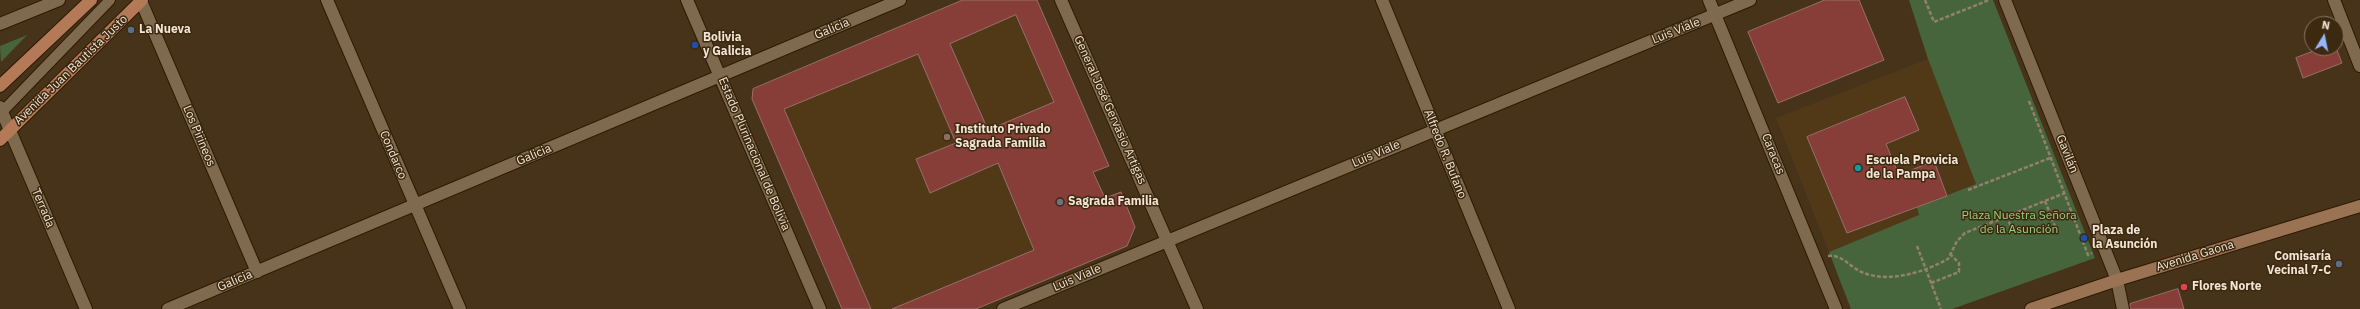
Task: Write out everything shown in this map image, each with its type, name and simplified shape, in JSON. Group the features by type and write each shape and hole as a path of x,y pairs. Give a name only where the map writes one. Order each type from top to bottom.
{"main road":[{"path":"0,86 91,0"},
{"name":"Avenida Juan Bautista Justo","path":"0,140 142,0"},
{"name":"Avenida Gaona","path":"2031,309 2117,280 2360,206"}],"street":[{"path":"0,24 59,0"},
{"name":"Los Pirineos","path":"142,0 257,272"},
{"name":"Condarco","path":"327,0 460,309"},
{"name":"Estado Plurinacional de Bolivia","path":"687,0 820,309"},
{"name":"Galicia","path":"168,309 900,0"},
{"name":"General José Gervasio Artigas","path":"1061,0 1168,240 1197,309"},
{"name":"Alfredo R. Bufano","path":"1382,0 1509,309"},
{"name":"Caracas","path":"1709,0 1836,309"},
{"name":"Luis Viale","path":"1003,309 1435,129 1750,0"},
{"name":"Gavilán","path":"2005,0 2117,280 2123,309"},
{"path":"2334,0 2360,66"},
{"name":"Terrada","path":"1,111 86,309"}],"lane":[{"path":"1,111 110,0"}],"path":[{"path":"1926,0 1934,22 1988,0"},
{"path":"1968,190 2050,158"},
{"path":"1816,260 1833,256 1841,257 1865,273 1885,276 1915,273 1926,269 1951,255 1957,240 1965,233 2065,193 2088,255 2093,253"},
{"path":"2045,201 2058,234"},
{"path":"2007,216 2012,230"},
{"path":"1917,246 1941,309"},
{"path":"1931,283 1959,272 1959,263 1951,255"}],"shaded area":[{"name":"Instituto Privado Sagrada Familia","path":"963,0 1037,0 1109,166 1015,205 1035,250 891,309 871,309 772,81"},
{"path":"1928,59 1976,184 1917,207 1920,215 1829,252 1776,118"}],"green space":[{"name":"Plaza Nuestra Señora de la Asunción","path":"1909,0 1993,0 2095,258 1952,309 1851,309 1829,252 1919,215 1917,207 1976,184 1928,59"},
{"path":"27,35 1,62 0,46"}],"building":[{"path":"963,0 1037,0 1109,166 1093,172 1105,198 1121,192 1135,227 1127,246 976,309 892,309 1034,250 998,163 930,193 916,159 956,143 918,54 784,109 871,309 842,309 752,99 753,89","holes":["1016,15 1054,102 988,130 950,44"]},
{"path":"1825,0 1859,0 1884,60 1778,103 1748,32"},
{"path":"2304,55 2339,56 2342,63 2303,78 2296,58"},
{"name":"Escuela Provicia de la Pampa","path":"1905,97 1919,130 1886,144 1899,175 1934,161 1947,196 1847,233 1807,137"},
{"path":"2178,289 2184,309 2130,309 2130,304"}],"place":[{"name":"La Nueva","path":"131,30"},
{"name":"Bolivia y Galicia","path":"695,45"},
{"name":"Instituto Privado Sagrada Familia","path":"947,137"},
{"name":"Escuela Provicia de la Pampa","path":"1858,168"},
{"name":"Sagrada Familia","path":"1060,202"},
{"name":"Plaza de la Asunción","path":"2084,238"},
{"name":"Comisaría Vecinal 7-C","path":"2339,264"},
{"name":"Flores Norte","path":"2184,287"}]}
